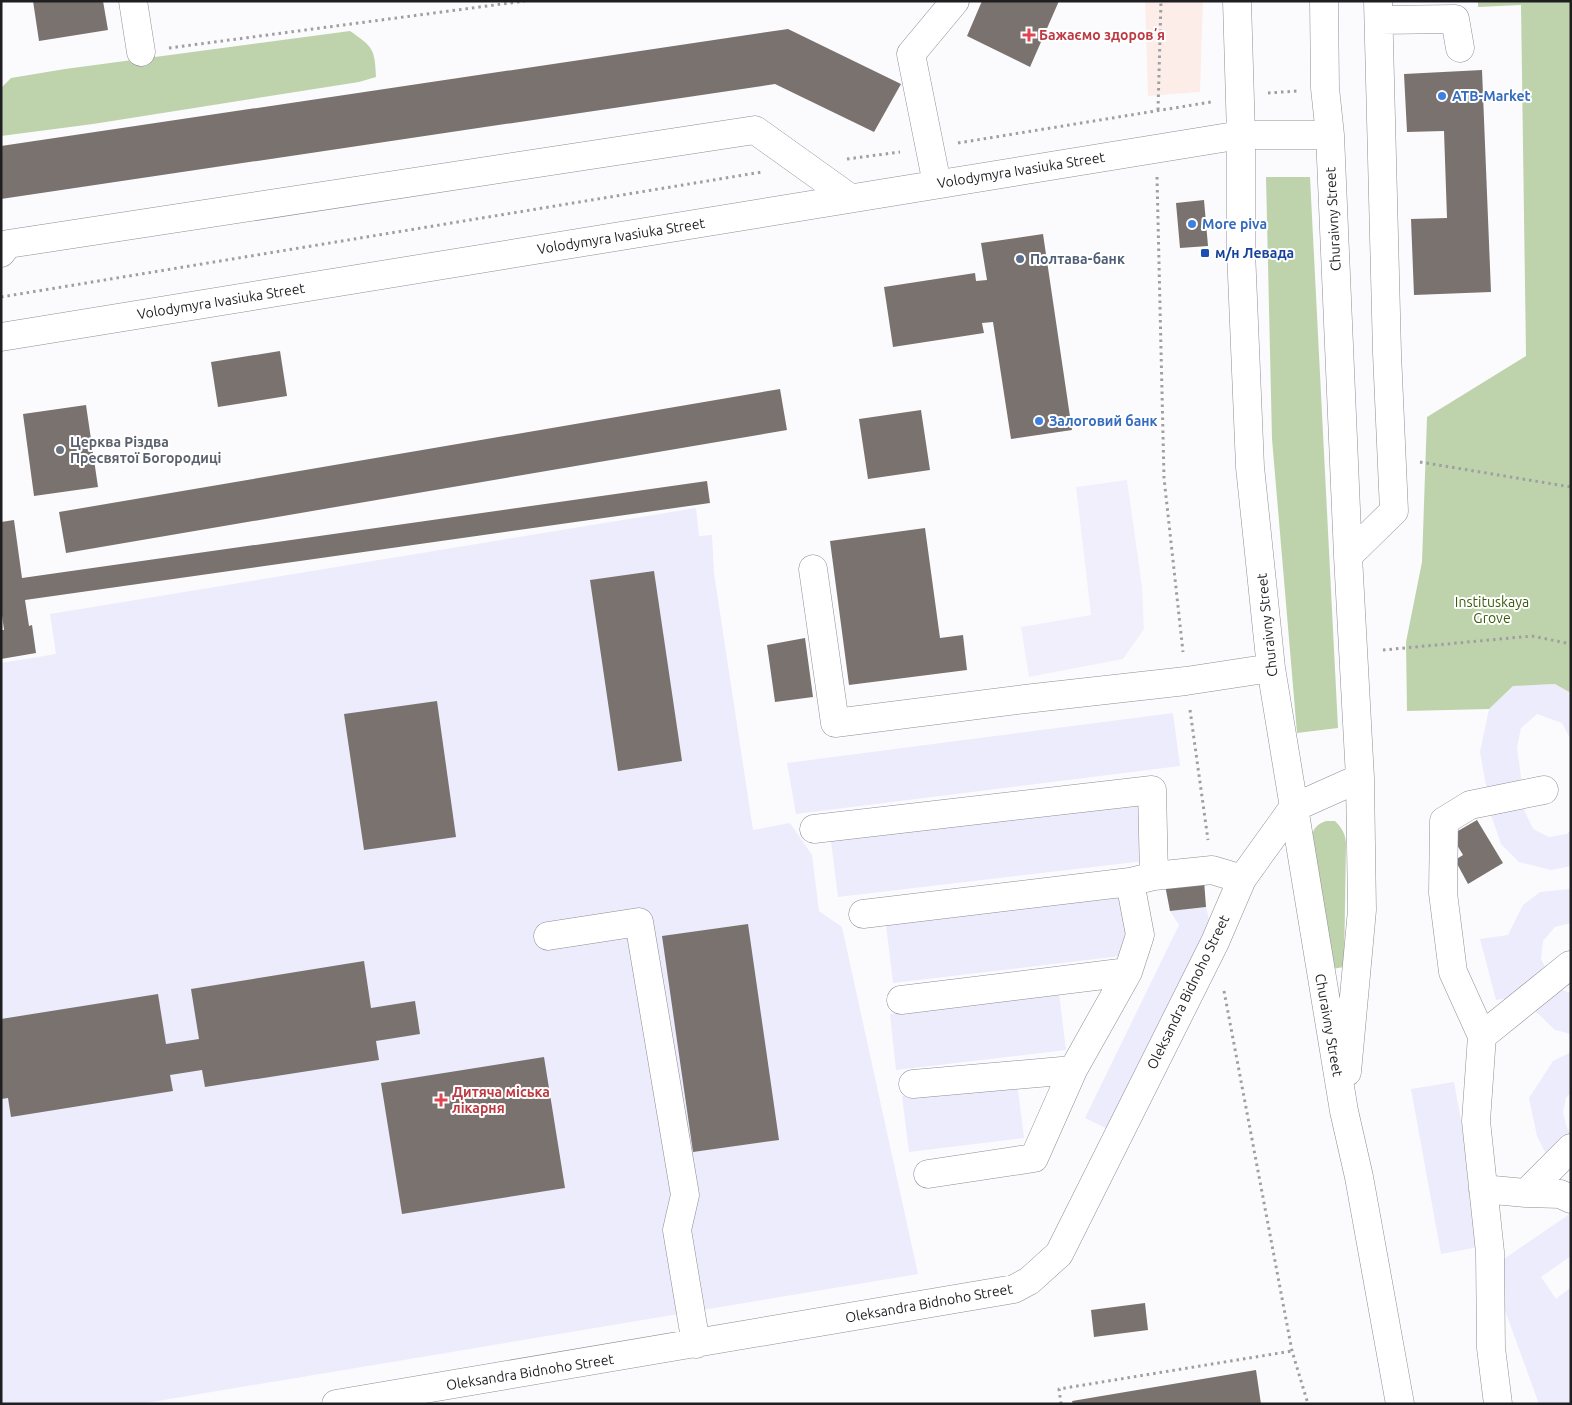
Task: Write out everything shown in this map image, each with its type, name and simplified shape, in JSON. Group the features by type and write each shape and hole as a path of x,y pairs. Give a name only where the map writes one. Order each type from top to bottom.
{"street":[{"path":"133,1 141,52"},
{"path":"936,184 911,54 955,1"},
{"name":"Churaivny Street","path":"1237,1 1241,135 1240,251 1250,467 1270,668 1344,1111 1359,1177 1400,1404"},
{"name":"Churaivny Street","path":"1324,1 1325,88 1330,135 1348,556 1360,778 1362,910 1344,1111"},
{"path":"1348,556 1394,511 1387,353 1379,11 1455,19 1460,48"},
{"path":"1,253 8,244 754,130 850,198"},
{"path":"1241,135 1330,135"},
{"name":"Volodymyra Ivasiuka Street","path":"1,337 1241,135"},
{"path":"814,569 836,723 1186,681 1270,668"},
{"path":"1293,808 1360,778"},
{"path":"814,829 1152,790 1142,879 1140,935 1128,972 1073,1070 1034,1158 928,1174"},
{"path":"1498,1404 1491,1348 1490,1252 1476,1121 1482,1036 1453,972 1443,893 1444,821 1470,805 1544,790"},
{"name":"Oleksandra Bidnoho Street","path":"336,1404 1014,1289 1029,1281 1059,1254 1214,942 1242,879 1293,808"},
{"path":"862,914 1212,870 1242,879"},
{"path":"548,936 639,922 685,1195 677,1230 696,1344"},
{"path":"1482,1036 1570,965"},
{"path":"901,1000 1128,972"},
{"path":"913,1084 1073,1070"},
{"path":"1526,1193 1571,1148"},
{"path":"1484,1189 1560,1194 1571,1198"}],"path":[{"path":"141,52 525,1"},
{"path":"1158,110 1161,1"},
{"path":"1266,94 1301,90"},
{"path":"1,297 805,165 930,148 1219,101"},
{"path":"1156,176 1164,478 1186,681 1212,870"},
{"path":"1392,458 1571,488"},
{"path":"1353,652 1532,636 1571,644"},
{"path":"1224,987 1292,1350 1308,1404"},
{"path":"1061,1404 1058,1389 1292,1350"}],"shaded area":[{"path":"1145,1 1203,1 1200,92 1148,96"},
{"path":"1127,480 1142,586 1144,629 1123,659 1029,677 1021,627 1091,615 1076,487"},
{"name":"Дитяча міська лікарня","path":"696,508 699,536 712,535 714,573 753,830 790,823 812,855 819,911 842,927 918,1274 140,1404 1,1404 1,663 56,654 50,614"},
{"path":"1555,684 1571,693 1571,740 1562,723 1537,714 1521,728 1517,747 1522,785 1487,791 1480,752 1489,709 1513,686"},
{"path":"1173,713 1180,766 796,814 787,763"},
{"path":"1521,803 1533,829 1549,837 1567,834 1571,830 1571,866 1551,870 1519,862 1501,844 1489,809"},
{"path":"1146,804 1153,860 838,897 831,841"},
{"path":"1571,889 1571,923 1555,927 1543,941 1541,959 1548,972 1517,997 1496,1000 1480,939 1508,935 1523,905 1540,892"},
{"path":"1122,897 1129,955 893,983 886,925"},
{"path":"1206,907 1212,930 1112,1131 1085,1118 1179,925 1170,911"},
{"path":"1555,987 1571,993 1571,1034 1555,1030 1530,1006"},
{"path":"1059,993 1066,1050 896,1070 890,1014"},
{"path":"1571,1052 1571,1092 1566,1098 1563,1112 1571,1137 1548,1158 1537,1136 1529,1098 1553,1061"},
{"path":"1017,1081 1024,1138 909,1152 902,1096"},
{"path":"1454,1082 1484,1246 1441,1254 1411,1089"},
{"path":"1571,1213 1571,1256 1541,1277 1556,1299 1571,1287 1571,1404 1539,1404 1503,1305 1498,1263"}],"green space":[{"name":"Іnstituskaya Grove","path":"1478,1 1571,1 1571,693 1555,684 1513,686 1489,709 1407,711 1406,642 1422,562 1427,417 1526,356 1521,5 1478,7"},
{"path":"350,31 364,41 371,50 375,60 376,77 359,82 93,124 1,136 1,88 11,78"},
{"path":"1266,177 1310,177 1338,728 1297,733 1272,439"},
{"path":"1326,821 1335,821 1344,833 1346,843 1344,967 1332,969 1311,837 1316,827"}],"building":[{"path":"33,1 103,1 108,30 39,41"},
{"path":"982,1 1059,1 1030,67 967,36"},
{"path":"788,29 901,84 874,132 775,84 1,199 1,146"},
{"path":"1482,70 1491,292 1414,295 1411,219 1447,218 1444,131 1407,132 1404,74"},
{"name":"More piva","path":"1204,200 1208,246 1180,248 1176,203"},
{"path":"1043,234 1072,430 1011,439 993,322 982,323 984,333 893,347 884,287 975,273 976,281 987,280 981,243"},
{"path":"280,351 287,396 218,407 211,362"},
{"path":"780,389 787,430 66,553 59,512"},
{"name":"Церква Різдва Пресвятої Богородиці","path":"86,405 98,487 34,496 23,414"},
{"path":"921,410 930,470 868,479 859,419"},
{"path":"707,481 710,503 25,600 29,626 32,625 36,653 1,659 1,630 4,630 1,607 1,522 14,520 22,578"},
{"path":"925,528 940,638 963,635 967,670 849,685 830,541"},
{"path":"654,571 682,761 618,771 590,580"},
{"path":"805,638 813,697 775,702 767,645"},
{"path":"437,701 456,837 364,850 344,714"},
{"path":"1477,820 1503,863 1468,884 1455,860 1463,855 1451,835"},
{"path":"1204,880 1206,907 1170,911 1165,885"},
{"path":"748,924 779,1140 693,1152 662,936"},
{"path":"364,961 371,1008 415,1001 420,1034 376,1041 379,1060 205,1087 202,1070 170,1075 173,1091 11,1117 8,1098 1,1099 1,1019 158,994 166,1044 199,1039 191,989"},
{"path":"544,1057 565,1188 402,1214 381,1083"},
{"path":"1145,1303 1148,1330 1094,1337 1091,1310"},
{"path":"1256,1370 1261,1404 1073,1404 1072,1401"}],"place":[{"name":"Бажаємо здоровʼя","path":"1029,35"},
{"name":"ATB-Market","path":"1442,96"},
{"name":"More piva","path":"1192,224"},
{"name":"м/н Левада","path":"1205,253"},
{"name":"Полтава-банк","path":"1020,259"},
{"name":"Залоговий банк","path":"1039,421"},
{"name":"Церква Різдва Пресвятої Богородиці","path":"60,450"},
{"name":"Дитяча міська лікарня","path":"441,1100"}]}
